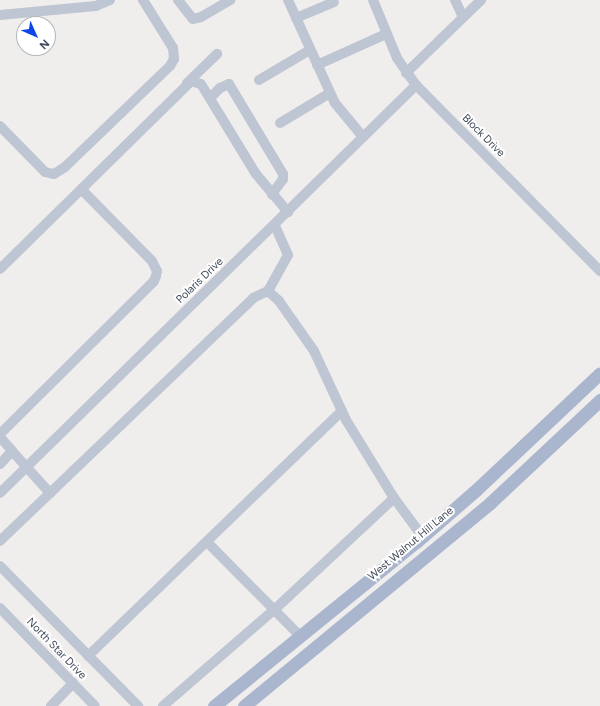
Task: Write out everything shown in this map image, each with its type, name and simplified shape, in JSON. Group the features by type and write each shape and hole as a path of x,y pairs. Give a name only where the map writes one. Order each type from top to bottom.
{"main road":[{"name":"West Walnut Hill Lane","path":"214,706 476,490 600,373"},
{"name":"West Walnut Hill Lane","path":"244,706 490,503 600,400"},
{"path":"422,536 433,550"},
{"path":"300,636 311,651"}],"street":[{"path":"0,15 96,6 110,0"},
{"path":"0,126 45,172 54,174 65,167 170,66 174,59 173,48 143,0"},
{"path":"178,0 189,17 196,19 230,0"},
{"path":"288,0 330,93 363,138"},
{"name":"Block Drive","path":"373,0 386,34 406,73 416,85 600,271"},
{"path":"455,0 463,17"},
{"path":"406,73 481,0"},
{"path":"296,18 334,2"},
{"path":"317,65 386,34"},
{"path":"259,80 310,50"},
{"path":"0,268 217,54"},
{"path":"187,83 196,81 202,84 256,174 288,212"},
{"path":"210,98 220,88 229,84 283,174 283,180 272,194"},
{"name":"Polaris Drive","path":"0,493 275,226 416,85"},
{"path":"280,123 330,93"},
{"path":"0,434 154,281 156,276 157,271 152,261 81,189"},
{"path":"0,541 253,298 268,291 288,255 275,226"},
{"path":"268,291 278,301 314,351 342,411 394,498 422,536"},
{"path":"88,656 342,411"},
{"path":"0,437 50,493"},
{"path":"0,464 12,451"},
{"path":"163,706 274,610 394,498"},
{"path":"207,542 300,636"},
{"path":"0,566 138,706"},
{"name":"North Star Drive","path":"0,608 95,706"},
{"path":"51,706 73,684"}]}
